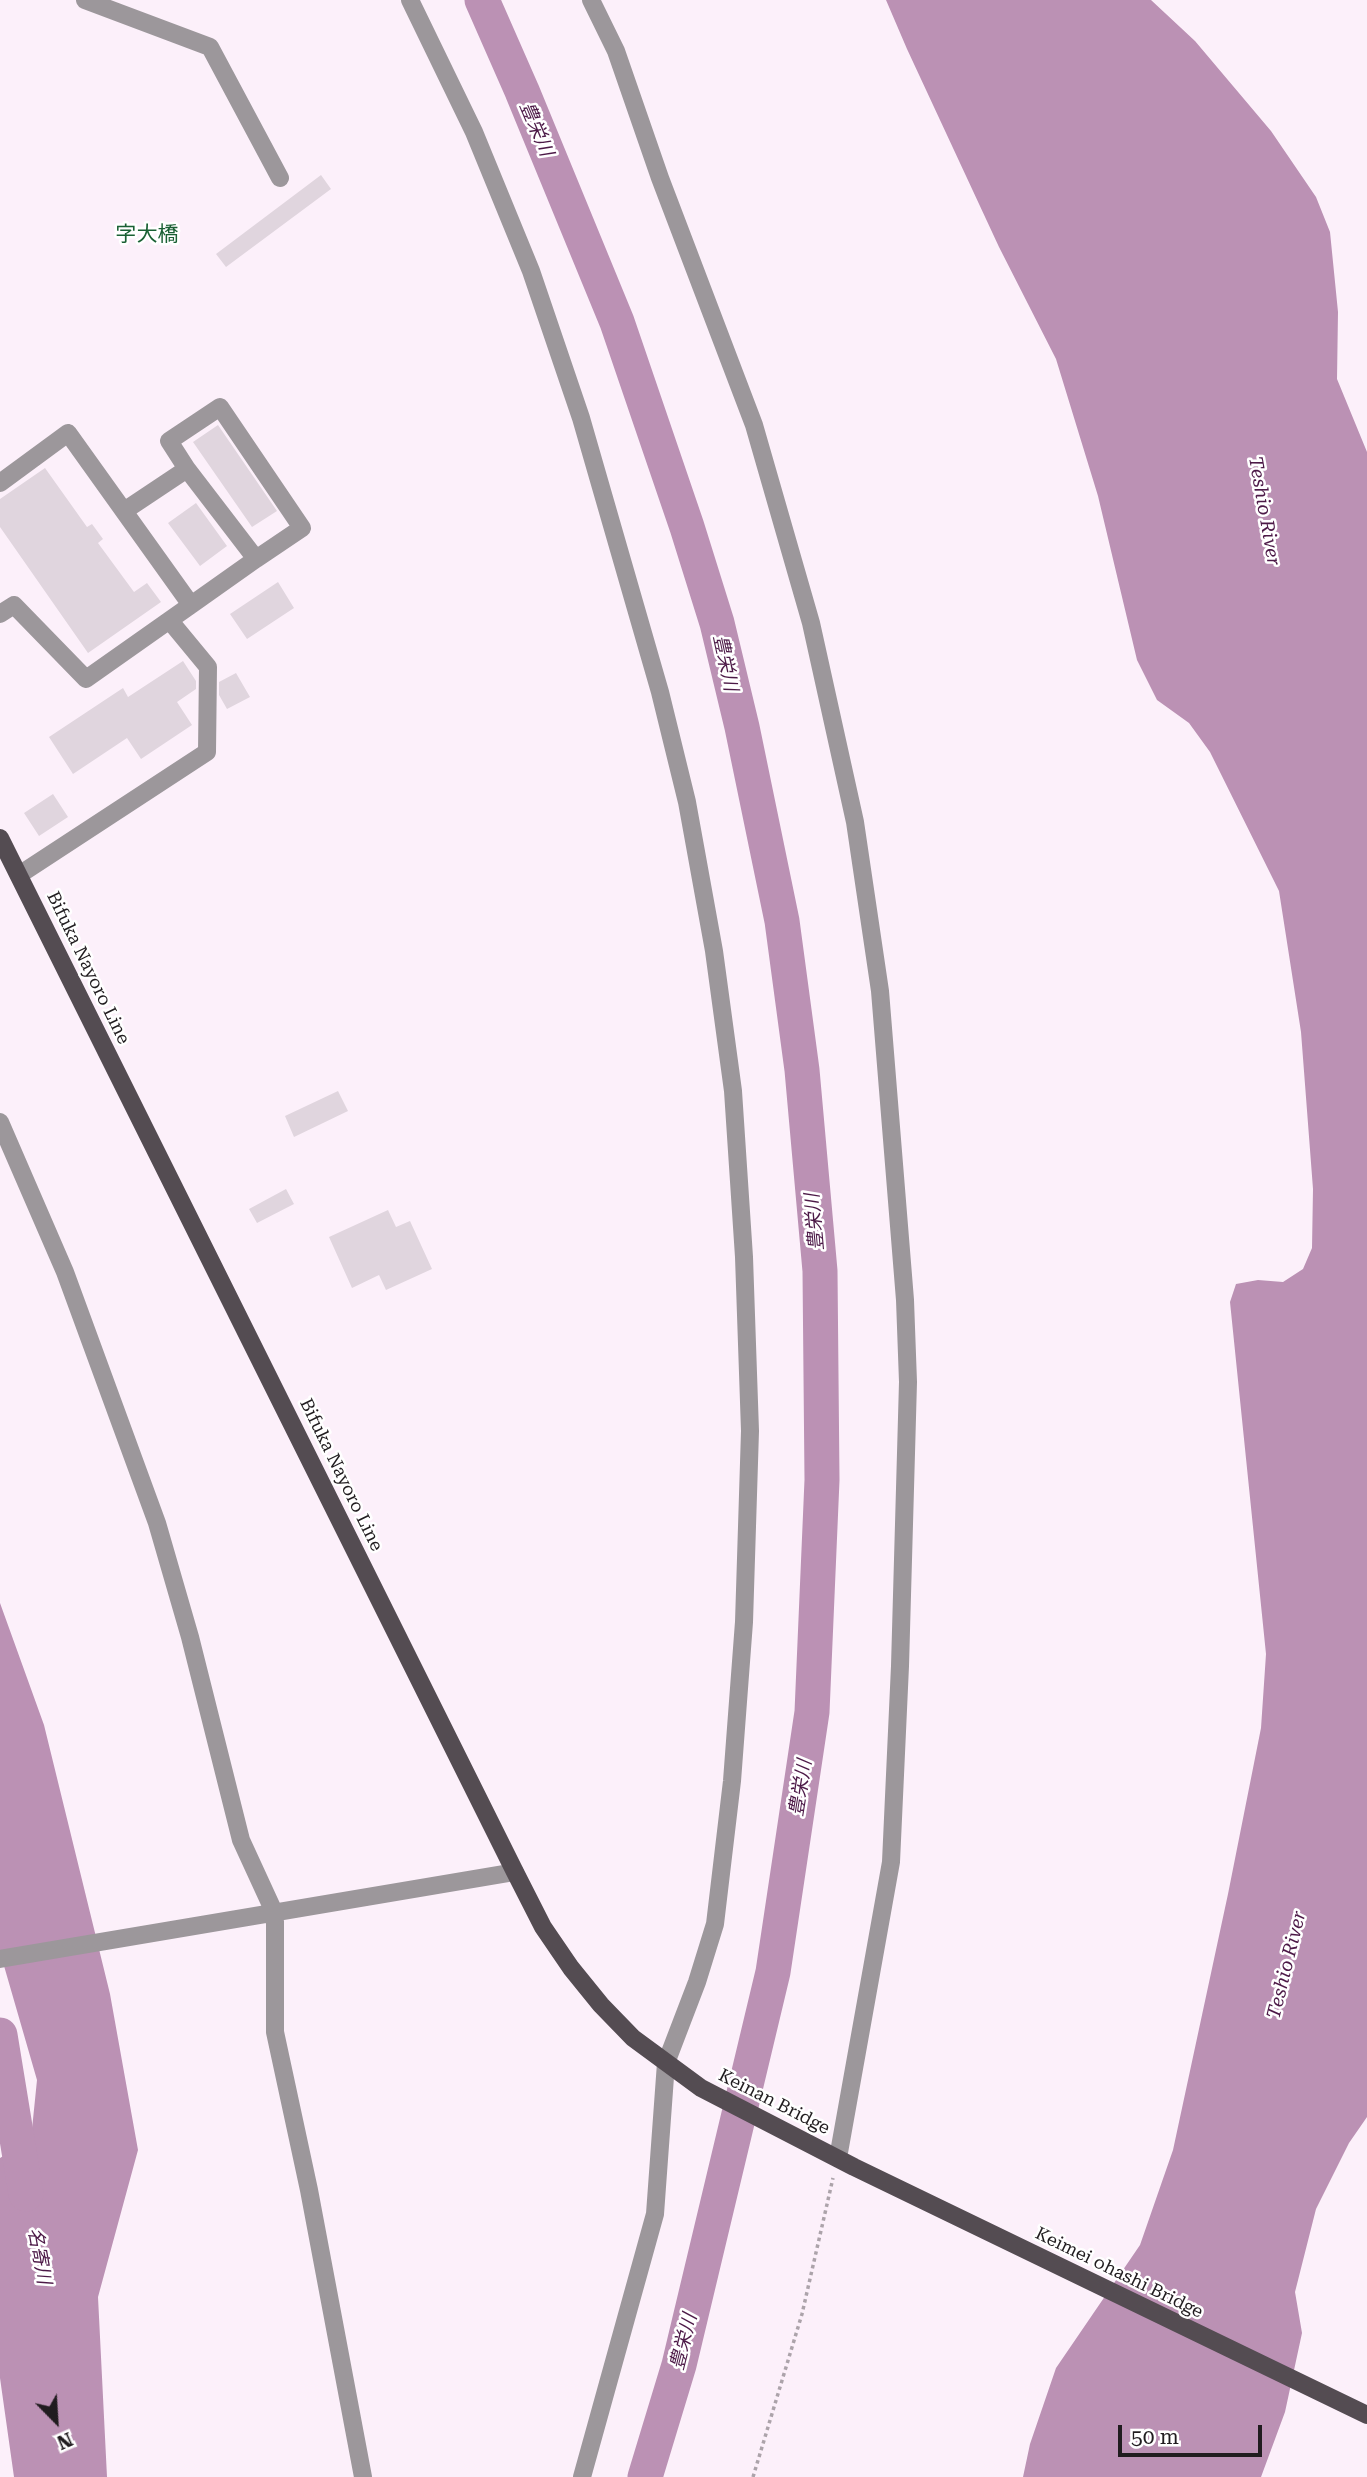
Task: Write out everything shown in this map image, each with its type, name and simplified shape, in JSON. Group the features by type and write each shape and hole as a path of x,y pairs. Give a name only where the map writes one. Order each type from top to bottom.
{"main road":[{"name":"Bifuka Nayoro Line","path":"0,838 543,1927 601,2005 633,2038 701,2088"},
{"name":"Keinan Bridge","path":"701,2088 840,2159"},
{"name":"Keimei ohashi Bridge","path":"840,2159 1367,2415"}],"street":[{"path":"85,0 210,47 280,178"},
{"path":"410,0 474,132 531,271 581,418 660,692 687,802 714,951 733,1091 744,1257 750,1431 743,1635 732,1781 715,1924 697,1982 666,2063 654,2214 582,2477"},
{"path":"591,0 616,51 660,178 754,425 811,623 855,822 880,991 905,1300 908,1382 900,1666 891,1862 840,2159"},
{"path":"0,614 14,605 86,679 302,528 220,407 169,441 256,559"},
{"path":"0,482 68,433 191,605"},
{"path":"124,511 187,468"},
{"path":"19,875 208,752 208,667 170,621"},
{"path":"0,1122 65,1272 157,1523 190,1637 241,1840 275,1914 275,2032 309,2190 363,2477"},
{"path":"0,1959 514,1872"}],"path":[{"path":"753,2477 802,2314 840,2159"}],"water":[{"name":"Teshio River","path":"886,0 1151,0 1195,41 1271,131 1316,197 1330,232 1338,312 1337,379 1367,452 1367,2117 1349,2143 1316,2209 1295,2292 1302,2333 1285,2412 1261,2477 1023,2477 1030,2444 1056,2368 1140,2245 1173,2150 1261,1728 1266,1654 1230,1302 1236,1284 1258,1280 1283,1282 1303,1269 1312,1248 1313,1189 1301,1032 1279,891 1210,752 1189,723 1157,700 1137,660 1098,496 1056,359 999,247"},
{"path":"0,1603 44,1725 110,1994 138,2150 98,2297 107,2477 14,2477 0,2378 0,2158 31,2139 37,2080 0,1952"}],"building":[{"path":"321,175 331,189 226,267 216,254"},
{"path":"218,425 277,511 252,527 193,442"},
{"path":"45,468 87,527 92,524 103,539 98,543 134,592 147,583 161,602 88,653 0,527 0,499"},
{"path":"196,503 227,546 200,566 168,523"},
{"path":"278,582 294,608 247,639 230,614"},
{"path":"183,661 196,681 196,689 177,702 192,725 141,759 127,738 73,774 49,737 123,688 128,697"},
{"path":"236,673 250,697 227,709 219,695 219,682"},
{"path":"53,794 68,817 39,836 24,813"},
{"path":"338,1091 348,1111 294,1137 285,1116"},
{"path":"286,1189 294,1204 257,1223 249,1209"},
{"path":"388,1210 396,1227 410,1221 432,1269 386,1290 379,1275 352,1288 329,1237"}],"waterway":[{"name":"豊栄川","path":"482,0 617,322 717,623 742,727 782,921 802,1070 820,1271 822,1480 812,1712 773,1972 679,2365 645,2477"},
{"name":"名寄川","path":"0,2035 26,2194"}],"district":[{"name":"字大橋","path":"147,235"}]}
